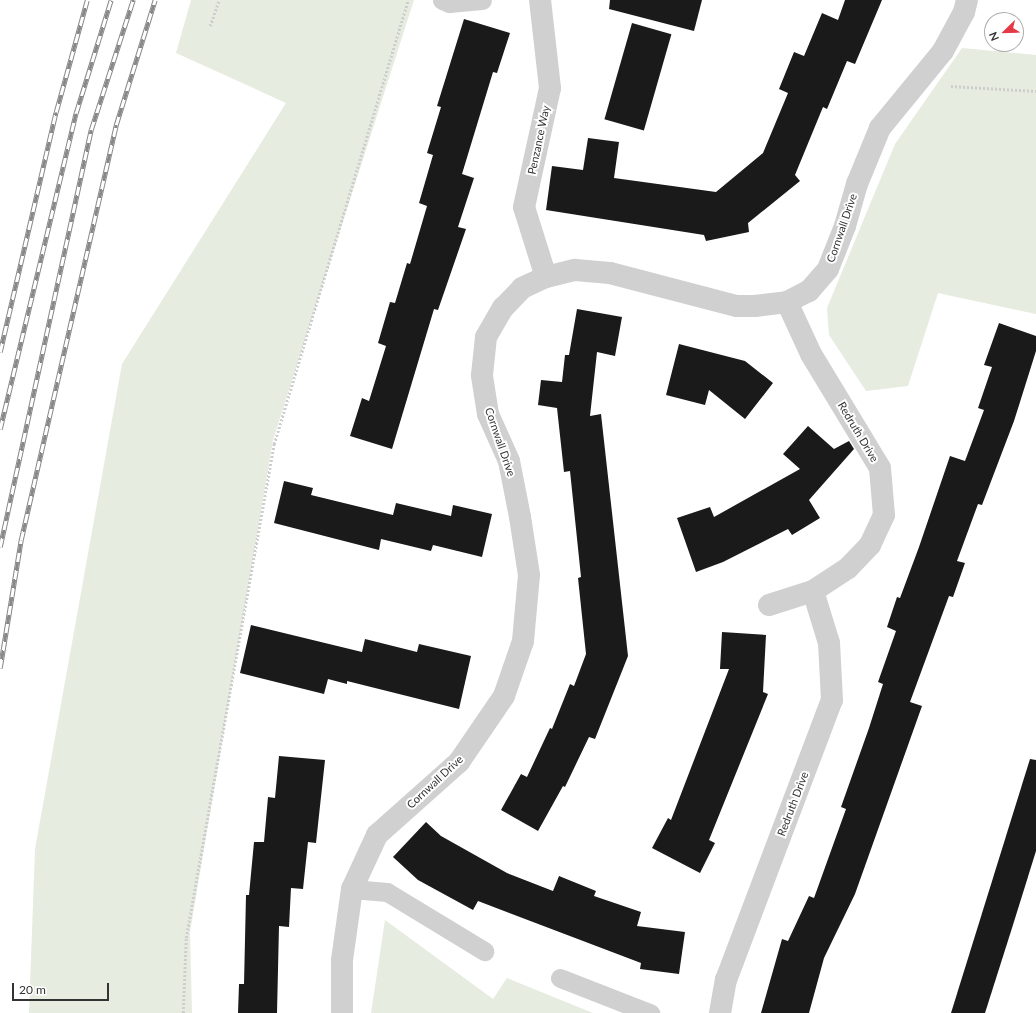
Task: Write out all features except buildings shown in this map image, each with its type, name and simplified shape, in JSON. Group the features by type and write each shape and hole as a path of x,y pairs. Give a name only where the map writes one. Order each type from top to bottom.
{"street":[{"name":"Penzance Way","path":"540,0 550,88 524,207 546,277"},
{"name":"Cornwall Drive","path":"342,1013 342,960 352,889 377,835 459,762 504,696 523,641 529,575 520,516 508,461 488,414 482,375 486,337 503,308 522,288 546,277 575,270 610,273 737,306 755,306 787,302 809,291 828,268 845,226 857,184 880,128 914,84 943,51 964,12 967,0"},
{"name":"Redruth Drive","path":"769,605 813,591 848,568 870,544 884,514 880,468 811,354 787,302"},
{"name":"Redruth Drive","path":"720,1013 726,980 832,700 829,643 813,591"}],"lane":[{"path":"442,0 449,3 482,0"},
{"path":"352,889 387,892 484,951"},
{"path":"560,978 650,1013"}],"path":[{"path":"210,26 219,0"},
{"path":"184,1013 186,938 274,444 408,0"},
{"path":"914,84 1036,91"}],"shaded area":[{"path":"191,0 414,0 273,440 190,932 192,1013 29,1013 35,849 122,364 286,103 176,53"},
{"path":"962,48 984,50 984,52 1036,55 1036,314 938,293 908,386 866,391 829,335 827,308 895,144"},
{"path":"385,920 493,999 507,978 593,1013 371,1013"}],"railway":[{"path":"0,352 56,112 87,0"},
{"path":"0,429 76,113 111,0"},
{"path":"0,547 91,130 133,0"},
{"path":"0,668 21,540 116,125 155,0"}]}
